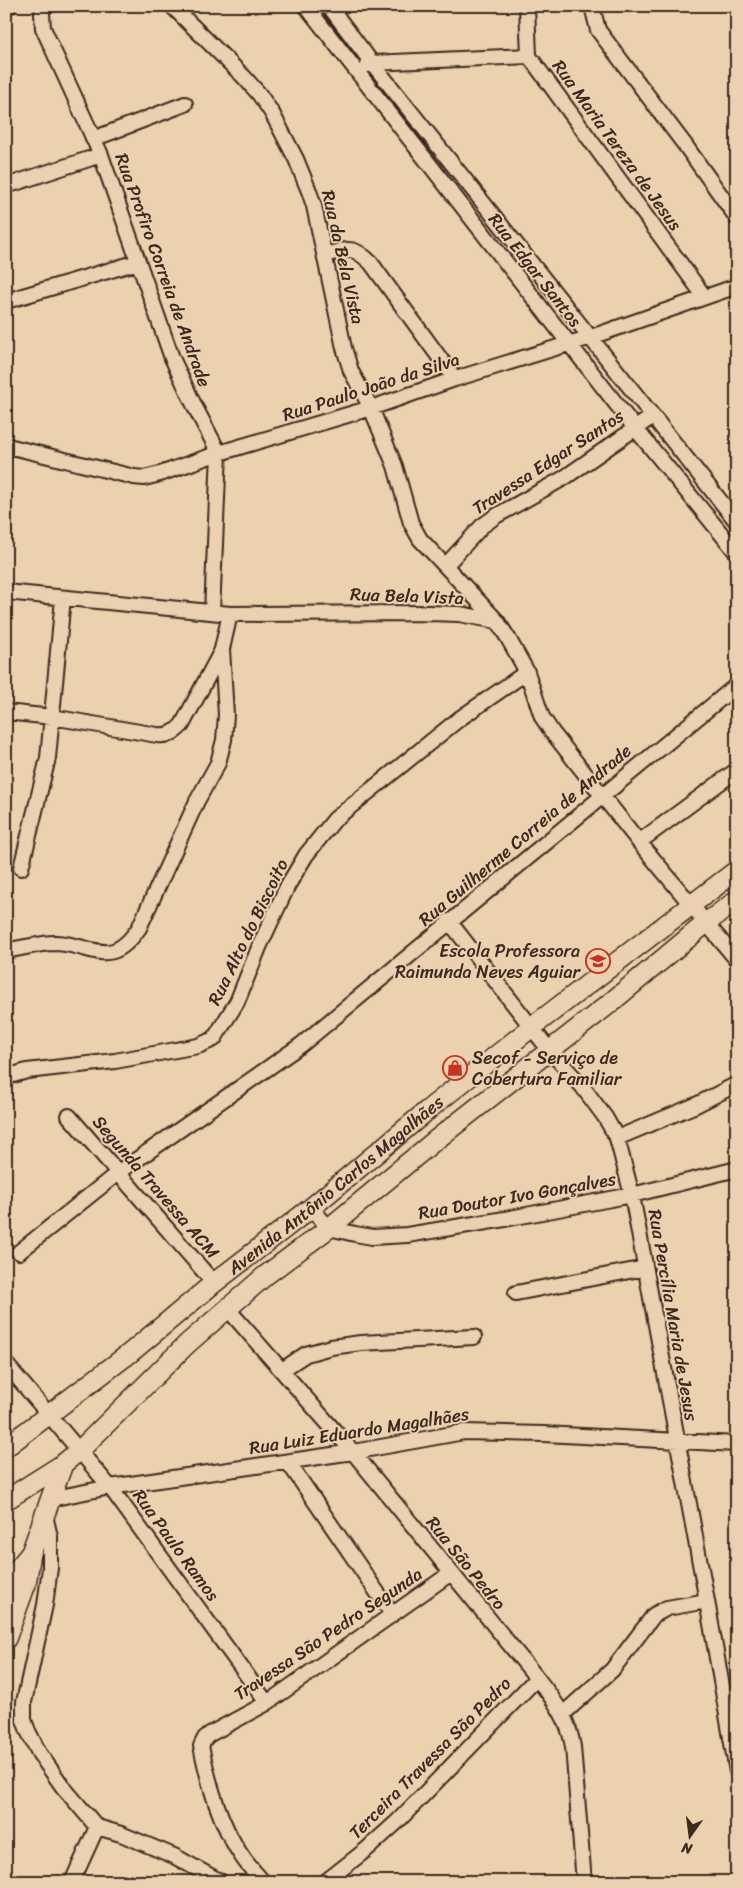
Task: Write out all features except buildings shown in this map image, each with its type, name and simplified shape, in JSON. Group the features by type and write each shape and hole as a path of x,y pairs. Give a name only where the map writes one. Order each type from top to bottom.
{"main road":[{"name":"Avenida Antônio Carlos Magalhães","path":"6,1447 130,1353 532,1027 690,904 737,870"},
{"name":"Avenida Antônio Carlos Magalhães","path":"6,1500 63,1464 80,1450 187,1344 266,1276 329,1228 432,1142 550,1051 706,923 737,900"},
{"path":"6,1639 26,1584 31,1553 63,1464"},
{"path":"6,1592 16,1570 31,1553"}],"street":[{"name":"Rua Profiro Correia de Andrade","path":"43,6 43,28 101,155 172,358 194,407 219,453"},
{"name":"Rua da Bela Vista","path":"172,6 260,94 272,113 296,159 309,191 325,255 344,348 351,371 371,408 398,474 411,523 420,539 497,621"},
{"name":"Rua Edgar Santos","path":"306,6 635,428 737,553"},
{"name":"Rua Edgar Santos","path":"329,6 372,63 737,522"},
{"name":"Rua Maria Tereza de Jesus","path":"527,6 529,56 704,296"},
{"path":"592,6 598,30 685,145 737,218"},
{"path":"355,70 372,63 529,56"},
{"path":"93,139 185,104"},
{"path":"6,186 101,155"},
{"path":"463,208 478,196"},
{"path":"325,255 354,250 361,253 371,263 455,379"},
{"path":"6,302 138,262"},
{"name":"Rua Paulo João da Silva","path":"9,449 144,478 219,453 371,408 455,379 591,338 704,296 737,286"},
{"name":"Travessa Edgar Santos","path":"446,565 482,526 496,516 564,478 653,416"},
{"path":"212,612 219,453"},
{"name":"Rua Bela Vista","path":"6,592 230,614 429,612 458,614 497,621"},
{"path":"21,868 48,758 63,598"},
{"path":"6,712 52,717 157,735 166,736 174,733 182,725 222,649 230,614"},
{"path":"497,621 517,651 527,672 542,717 639,842 737,960"},
{"path":"6,951 50,943 71,945 105,953 120,949 127,944 139,928 159,888 197,801 218,763 224,740 226,715 222,649"},
{"name":"Rua Alto do Biscoito","path":"6,1077 27,1071 123,1060 198,1046 214,1039 237,1002 260,945 288,885 306,855 335,819 458,719 527,672"},
{"name":"Rua Guilherme Correia de Andrade","path":"19,1252 119,1172 301,1044 737,685"},
{"path":"639,842 737,770"},
{"name":"Rua Percília Maria de Jesus","path":"449,921 550,1051 582,1086 605,1117 617,1138 632,1195 737,1772"},
{"path":"617,1138 696,1105 737,1084"},
{"name":"Segunda Travessa ACM","path":"69,1116 214,1283"},
{"name":"Rua Doutor Ivo Gonçalves","path":"329,1228 372,1237 407,1235 632,1195 737,1169"},
{"path":"311,1208 329,1228"},
{"path":"516,1293 645,1268"},
{"name":"Rua São Pedro","path":"228,1308 353,1452 537,1678 563,1714 571,1733 573,1747 584,1882"},
{"path":"282,1370 306,1354 331,1347 474,1337"},
{"name":"Rua Paulo Ramos","path":"6,1364 110,1487 267,1703"},
{"name":"Rua Luiz Eduardo Magalhães","path":"48,1507 110,1487 353,1452 464,1432 737,1444"},
{"path":"288,1462 392,1614"},
{"path":"48,1507 50,1568 45,1605 24,1702 24,1720 39,1753 64,1788 97,1827 121,1834 174,1856 220,1882"},
{"name":"Travessa São Pedro Segunda","path":"263,1882 244,1859 222,1821 209,1780 202,1743 210,1734 267,1703 450,1573"},
{"path":"563,1714 612,1670 654,1615 667,1608 707,1601"},
{"name":"Terceira Travessa São Pedro","path":"326,1882 367,1849 396,1822 537,1678"},
{"path":"72,1882 97,1827"}],"place":[{"name":"Escola Professora Raimunda Neves Aguiar","path":"598,961"},
{"name":"Secof - Serviço de Cobertura Familiar","path":"455,1068"}]}
